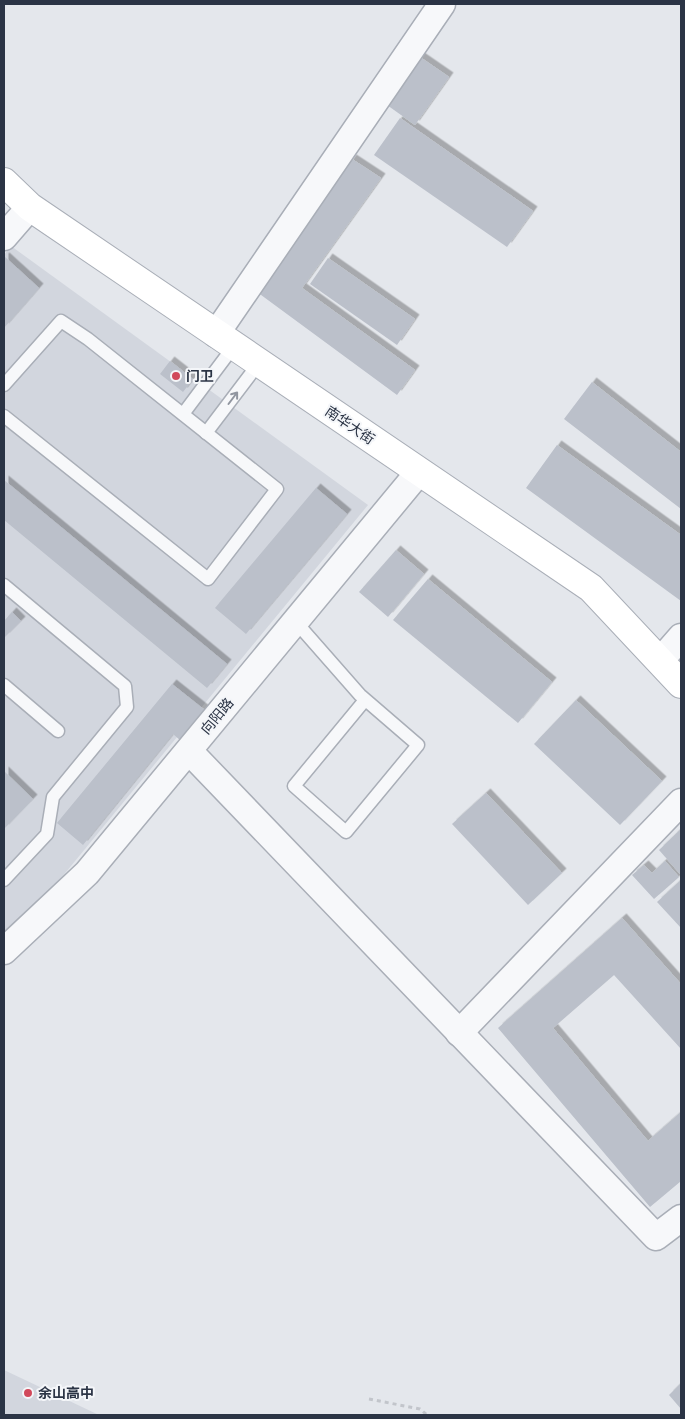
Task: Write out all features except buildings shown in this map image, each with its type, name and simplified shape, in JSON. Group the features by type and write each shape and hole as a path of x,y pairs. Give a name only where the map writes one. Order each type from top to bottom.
{"main road":[{"name":"南华大街","path":"4,182 30,207 590,588 681,684"}],"street":[{"path":"225,340 442,4"},
{"path":"4,237 30,207"},
{"name":"向阳路","path":"4,951 88,873 419,472"},
{"path":"660,662 681,637"},
{"path":"188,751 656,1237 681,1218"},
{"path":"460,1033 681,802"}],"lane":[{"path":"4,385 61,321 88,339 277,489 208,580 4,416"},
{"path":"183,414 225,340"},
{"path":"206,432 259,363"},
{"path":"4,585 124,686 127,707 53,797 47,834 4,880"},
{"path":"295,621 365,700 418,745 346,832 294,786 365,700"},
{"path":"4,685 58,731"}],"path":[{"path":"370,1399 420,1409 427,1415"}],"shaded area":[{"path":"11,246 368,505 43,900 7,930 4,930 4,255"},
{"name":"余山高中","path":"4,1370 99,1415 4,1415"}],"place":[{"name":"门卫","path":"176,376"},
{"name":"余山高中","path":"28,1393"}]}
